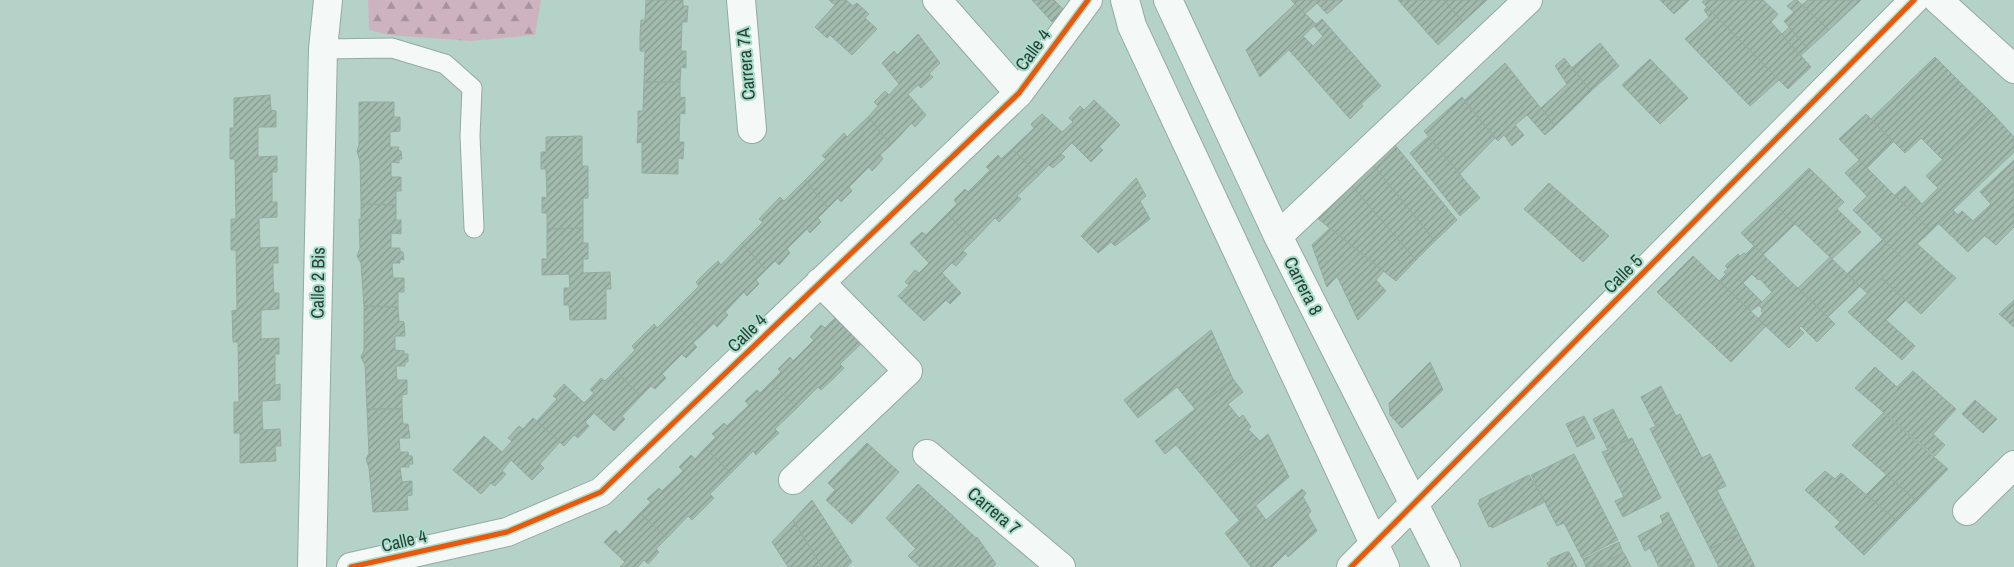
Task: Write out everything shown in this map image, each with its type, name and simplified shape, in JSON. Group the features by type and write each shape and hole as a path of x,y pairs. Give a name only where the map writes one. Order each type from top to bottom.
{"street":[{"name":"Calle 2 Bis","path":"312,567 323,48 328,0"},
{"name":"Carrera 7A","path":"740,0 752,129"},
{"path":"937,0 1019,93"},
{"name":"Calle 4","path":"351,567 507,532 601,492 1019,93 1088,0"},
{"path":"1125,0 1132,26 1379,556"},
{"name":"Carrera 8","path":"1168,0 1278,236 1446,567"},
{"path":"1278,236 1528,0"},
{"name":"Calle 5","path":"1351,567 1379,556 1413,505 1914,0"},
{"path":"1938,0 2014,69"},
{"path":"793,480 908,371 820,282"},
{"name":"Carrera 7","path":"927,454 1062,567"},
{"path":"1967,511 2014,465"}],"lane":[{"path":"323,48 392,48 445,64 472,88 470,136 474,228"}],"green space":[{"path":"368,0 541,0 535,35 471,41 388,35 369,30"}],"building":[{"path":"646,0 683,0 683,6 688,6 687,22 682,22 681,51 686,51 686,68 681,67 680,82 644,82 645,51 640,51 640,36 641,20 645,20"},
{"path":"829,0 846,0 853,6 857,3 869,14 865,18 877,29 852,55 830,35 827,38 815,27 835,5"},
{"path":"1032,0 1054,0 1064,10 1052,22"},
{"path":"1291,0 1343,0 1327,14 1317,3 1305,14"},
{"path":"1398,0 1444,0 1463,22 1438,45"},
{"path":"1444,0 1487,0 1463,22"},
{"path":"1660,0 1689,0 1674,14"},
{"path":"1704,0 1763,0 1778,14 1771,22 1811,67 1788,89 1702,2"},
{"path":"1794,0 1797,0 1829,30 1808,49 1784,21 1794,12 1787,6"},
{"path":"1808,0 1861,0 1829,30 1802,5"},
{"path":"1295,4 1316,24 1260,77 1246,50"},
{"path":"1707,7 1779,80 1750,106 1685,39 1709,17 1704,10"},
{"path":"1322,19 1381,86 1361,104 1363,106 1350,119 1289,50 1303,36 1313,46 1323,36 1314,26"},
{"path":"1789,27 1808,49 1800,56 1782,34"},
{"path":"918,34 940,63 929,74 933,77 921,88 918,85 908,94 926,115 915,127 912,123 891,145 868,117 878,106 874,102 885,91 889,95 899,84 882,63 894,51 897,55"},
{"path":"1600,43 1619,66 1591,91 1572,68"},
{"path":"1935,57 1960,82 1896,144 1871,119"},
{"path":"1564,58 1591,91 1555,126 1541,108 1567,84 1555,66"},
{"path":"1650,59 1688,98 1660,124 1622,85"},
{"path":"1505,63 1555,126 1545,135 1527,115 1515,125 1524,135 1512,146 1504,135 1498,141 1464,101"},
{"path":"644,82 680,82 680,98 685,97 685,114 680,113 679,142 684,142 683,159 678,158 678,174 642,173 642,142 637,143 638,111 643,111"},
{"path":"1960,82 1991,112 1942,159 1921,138 1905,153 1896,144"},
{"path":"270,95 271,110 276,111 276,127 258,127 258,157 277,156 277,172 272,172 272,202 277,202 277,217 259,218 260,248 278,247 278,263 273,263 273,278 274,293 279,293 279,309 261,310 261,339 279,338 279,354 275,354 275,385 280,384 280,400 262,401 262,416 263,430 280,429 281,446 275,446 276,461 240,463 240,433 234,433 234,402 239,402 238,342 233,342 232,311 237,310 236,250 231,250 231,219 236,219 235,159 230,159 230,128 234,128 234,98"},
{"path":"1462,97 1495,138 1460,174 1424,131"},
{"path":"1094,100 1120,125 1099,147 1103,150 1091,162 1072,143 1061,154 1065,157 1053,168 1049,165 1039,175 1012,149 1034,128 1031,124 1042,114 1062,132 1073,122 1069,118 1080,106 1084,110"},
{"path":"359,102 394,102 394,117 400,117 400,131 390,132 390,147 399,147 398,150 401,151 402,159 399,159 399,163 391,162 391,177 401,177 401,191 396,191 396,205 361,204 360,161 357,151 359,145"},
{"path":"1991,112 2014,137 2014,152 1931,231 1895,195 1905,186 1922,204 1938,188 1926,176"},
{"path":"1866,114 1893,142 1867,168 1839,139"},
{"path":"868,117 891,145 880,155 883,159 872,171 869,167 849,187 852,191 841,202 838,198 828,208 805,180 826,159 822,156 844,133 847,137"},
{"path":"582,136 582,166 588,166 588,198 583,198 583,228 547,229 547,213 542,213 542,197 547,198 546,169 541,169 541,152 546,152 546,137"},
{"path":"1428,137 1480,198 1460,216 1410,153"},
{"path":"1395,145 1457,220 1435,241 1373,165"},
{"path":"1012,149 1039,175 1017,196 1021,199 999,222 995,218 974,240 947,214 957,204 954,200 965,189 968,192 990,170 986,167 998,155 1001,159"},
{"path":"1859,160 1881,182 1867,196 1845,173"},
{"path":"2014,160 2014,207 1968,252 1939,224 1953,210 1958,215 1962,211 1973,221 1991,204 1980,192"},
{"path":"1373,165 1435,241 1416,260 1351,185"},
{"path":"1809,168 1844,202 1837,209 1861,232 1832,259 1773,203"},
{"path":"1136,178 1146,196 1140,201 1150,219 1115,246 1111,242 1098,253 1081,236"},
{"path":"805,180 828,208 818,218 821,222 810,233 807,229 787,249 790,253 779,265 775,261 766,270 742,243 763,222 759,219 780,197 784,201"},
{"path":"1881,182 1931,231 1902,258 1853,210"},
{"path":"1549,183 1609,236 1583,262 1524,209"},
{"path":"1351,185 1416,260 1396,281 1316,217"},
{"path":"1773,203 1795,224 1763,255 1741,233"},
{"path":"361,204 396,205 396,220 401,220 401,234 391,233 391,248 400,248 400,251 403,252 404,260 400,259 400,263 392,263 393,278 404,278 404,292 398,292 398,307 364,306 361,263 357,256 360,248 359,219 361,219"},
{"path":"2014,207 2014,227 1996,245 1985,236"},
{"path":"947,214 974,240 963,251 967,254 956,266 952,263 942,273 961,293 950,304 946,300 924,321 898,296 909,285 905,282 915,270 919,273 929,263 910,243 922,232 926,235"},
{"path":"583,228 583,243 588,243 588,259 583,259 583,273 610,272 611,289 606,289 606,319 570,320 569,305 564,305 564,288 570,288 569,274 542,275 542,259 547,259 547,229"},
{"path":"1330,228 1360,252 1327,287 1312,245"},
{"path":"1883,239 1902,258 1867,293 1847,274"},
{"path":"742,243 766,270 756,280 759,284 747,296 744,292 725,312 728,315 717,327 714,323 704,333 678,307 699,286 696,282 718,261 721,265"},
{"path":"1917,244 1956,278 1921,314 1882,279"},
{"path":"1754,246 1835,324 1817,342 1801,326 1799,328 1804,333 1789,348 1758,319 1763,313 1759,305 1751,311 1719,281 1728,269 1725,266 1738,254 1740,256 1744,253 1746,254","holes":["1752,274 1758,280 1760,279 1772,292 1762,302 1743,283"]},
{"path":"1360,252 1384,271 1376,280 1386,291 1358,320 1337,276"},
{"path":"1693,256 1766,326 1731,362 1657,292"},
{"path":"1830,257 1860,286 1828,317 1798,288"},
{"path":"1882,279 1906,300 1872,334 1848,312"},
{"path":"2014,300 2014,327 1999,314"},
{"path":"364,306 398,307 399,321 404,322 405,336 395,336 395,350 404,351 404,354 408,354 408,362 405,362 405,366 396,366 397,380 407,380 407,394 402,395 402,409 367,409 365,365 361,357 364,350"},
{"path":"678,307 704,333 693,343 697,347 686,358 682,354 662,374 666,378 655,389 651,386 641,396 615,371 635,350 632,346 654,324 657,328"},
{"path":"835,318 862,343 840,364 844,368 821,390 818,387 797,408 771,382 781,372 778,369 790,357 793,361 814,340 810,337 821,325 825,328"},
{"path":"1886,320 1915,346 1902,360 1872,334"},
{"path":"1211,330 1233,379 1195,409 1177,387 1138,418 1124,400"},
{"path":"1430,362 1443,390 1402,428 1390,415 1389,403"},
{"path":"1875,367 1897,387 1913,371 1956,409 1933,434 1945,445 1935,456 1855,388"},
{"path":"615,371 641,396 622,416 625,419 614,431 594,413 585,422 589,426 578,438 574,435 564,446 537,421 557,399 553,396 564,384 584,403 594,393 590,390 601,378 605,381"},
{"path":"1233,379 1243,392 1228,404 1239,418 1243,415 1251,427 1248,429 1260,441 1210,485 1176,445 1165,454 1155,441"},
{"path":"771,382 797,408 775,429 779,433 756,455 753,451 731,473 705,448 716,437 712,434 724,423 727,426 749,405 745,401 757,390 760,393"},
{"path":"1661,386 1676,416 1680,414 1702,458 1710,454 1726,486 1717,490 1739,534 1710,549 1650,429 1659,424 1655,425 1641,397"},
{"path":"1975,400 1997,419 1983,433 1962,414"},
{"path":"367,409 402,409 403,424 408,424 410,438 399,438 400,452 408,452 409,456 412,456 413,464 409,464 409,467 400,467 402,482 412,481 412,495 407,496 408,510 373,512 369,468 366,459 369,453"},
{"path":"1613,409 1628,439 1611,448 1632,438 1661,498 1623,517 1615,501 1624,497 1602,452 1608,450 1593,419"},
{"path":"1883,413 1948,469 1917,501 1852,445"},
{"path":"1584,416 1595,438 1577,447 1566,424"},
{"path":"533,418 560,442 540,464 544,468 532,480 511,460 502,471 506,474 495,486 491,483 481,494 453,470 484,436 502,452 512,441 508,438 519,426 523,429"},
{"path":"1268,434 1289,477 1239,520 1210,485"},
{"path":"867,443 899,472 852,524 826,500 835,490 828,483"},
{"path":"705,448 731,473 710,494 714,498 692,520 688,516 667,538 640,513 651,502 647,499 659,488 662,491 683,471 679,467 691,455 695,459"},
{"path":"1574,454 1618,540 1582,558 1564,523 1557,526 1531,475"},
{"path":"1825,471 1835,479 1841,473 1897,521 1864,555 1835,527 1840,522 1805,490"},
{"path":"1529,475 1544,500 1543,503 1492,528 1491,526 1489,527 1478,503 1480,502 1479,500"},
{"path":"1886,475 1917,501 1897,521 1866,495"},
{"path":"918,484 950,513 916,549 886,518"},
{"path":"1302,489 1306,493 1303,497 1311,511 1308,515 1317,531 1288,557 1286,553 1272,567 1251,567 1225,533 1256,506 1266,520"},
{"path":"812,500 852,562 847,567 822,567 793,520"},
{"path":"1668,512 1691,558 1673,567 1659,567 1650,548 1645,551 1638,536 1663,523 1660,516"},
{"path":"640,513 667,538 656,549 659,552 648,564 644,560 638,567 620,567 625,562 604,542 616,530 619,535"},
{"path":"950,513 976,538 951,567 920,567 908,556"},
{"path":"793,520 822,567 788,567 772,542"},
{"path":"1739,534 1755,567 1719,567 1710,549"},
{"path":"977,537 996,564 993,567 951,567"},
{"path":"1619,542 1623,553 1594,567 1586,567 1583,559"},
{"path":"1569,552 1577,567 1549,567 1547,563 1551,561 1550,559"},
{"path":"1624,553 1631,567 1596,567"},
{"path":"1691,558 1695,567 1673,567 1684,561"}],"cycle path":[{"path":"351,567 507,532 601,492 1019,93 1088,0"},
{"path":"1351,567 1914,0"}]}
